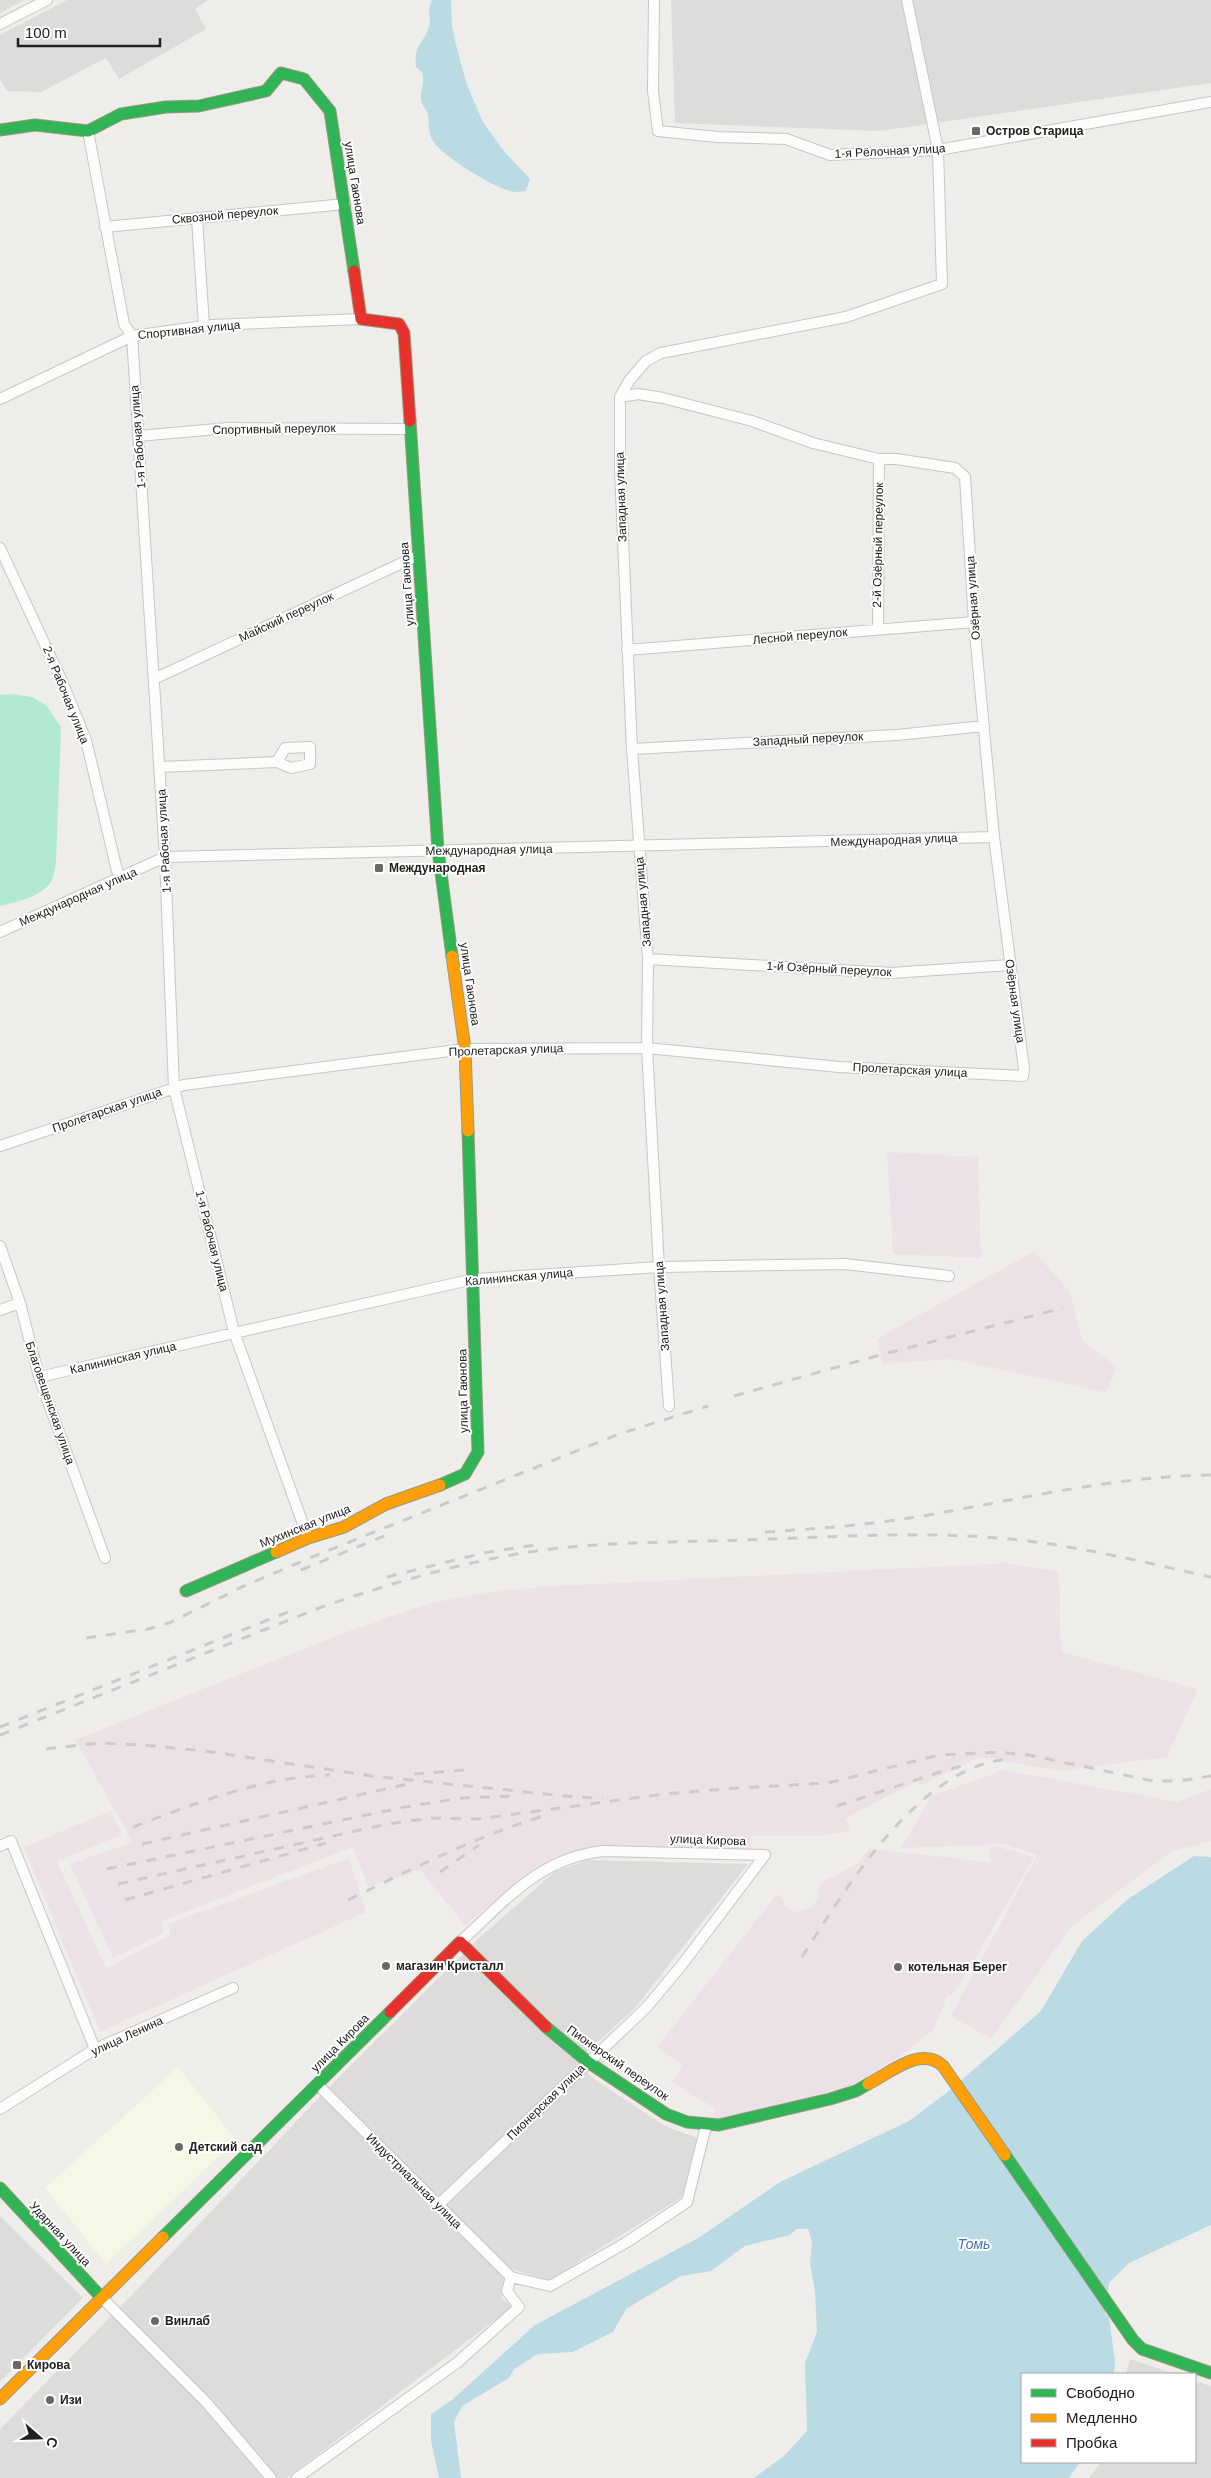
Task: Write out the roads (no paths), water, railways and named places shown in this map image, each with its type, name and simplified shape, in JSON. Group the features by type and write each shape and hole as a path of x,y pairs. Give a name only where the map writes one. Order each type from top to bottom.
{"street":[{"path":"0,24 47,0"},
{"name":"1-я Рёлочная улица","path":"654,0 653,90 658,131 786,139 830,155 938,150 1211,102"},
{"path":"620,397 629,381 646,362 661,353 846,317 942,284 938,150 907,0"},
{"name":"улица Гаюнова","path":"88,131 121,114 166,107 200,106 266,91 281,73 304,79 330,112 361,319 399,324 404,333 438,850 465,1049 474,1279 478,1452"},
{"path":"0,130 35,125 88,131"},
{"name":"1-я Рабочая улица","path":"88,131 124,324 132,336 166,858 174,1088 234,1332 308,1538"},
{"name":"Сквозной переулок","path":"105,227 345,204"},
{"path":"197,218 204,326"},
{"name":"Спортивная улица","path":"0,399 132,336 204,326 361,319"},
{"name":"Озёрная улица","path":"620,397 638,394 663,398 744,419 813,443 879,459 896,459 955,468 965,477 974,622 994,837 1024,1069 1023,1076"},
{"name":"Западная улица","path":"620,397 620,469 627,650 638,847 648,959 647,1048 669,1406"},
{"name":"Спортивный переулок","path":"138,436 228,428 410,429"},
{"name":"2-й Озёрный переулок","path":"878,630 879,459"},
{"name":"2-я Рабочая улица","path":"0,548 61,679 86,740 119,879"},
{"name":"Майский переулок","path":"154,678 419,556"},
{"name":"Лесной переулок","path":"627,650 974,622"},
{"name":"Западный переулок","path":"632,749 897,735 984,726"},
{"path":"160,767 277,762"},
{"name":"Международная улица","path":"0,932 166,858 994,837"},
{"name":"1-й Озёрный переулок","path":"648,959 891,973 1010,965"},
{"name":"Пролетарская улица","path":"0,1146 184,1085 465,1049 647,1048 839,1067 1023,1076"},
{"name":"Благовещенская улица","path":"0,1246 20,1303 39,1377 105,1558"},
{"name":"Калининская улица","path":"39,1377 474,1279 659,1267 845,1264 949,1276"},
{"path":"0,1310 20,1303"},
{"name":"Мухинская улица","path":"186,1592 308,1538 344,1527 386,1504 429,1490 465,1474 478,1452"},
{"path":"0,1846 11,1841 95,2048"},
{"name":"улица Кирова","path":"0,2399 460,1942 531,1877 552,1864 581,1853 603,1851 765,1855"},
{"name":"Пионерская улица","path":"438,2206 646,2008 681,1966 765,1855"},
{"name":"Пионерский переулок","path":"460,1942 552,2033 588,2062 666,2114 706,2126"},
{"name":"улица Ленина","path":"0,2109 95,2048 233,1988"},
{"path":"297,2478 458,2362 513,2313 519,2307 507,2291 511,2277 550,2286 627,2242 687,2202 706,2126 719,2125 848,2094 917,2058 925,2056 936,2059 943,2066 1133,2340 1142,2349 1211,2373"},
{"name":"Индустриальная улица","path":"318,2085 511,2277"},
{"name":"Ударная улица","path":"0,2188 101,2297"},
{"path":"101,2297 206,2402 271,2478"}],"water":[{"path":"432,0 451,0 452,26 467,85 483,122 503,150 530,179 526,191 514,192 506,190 483,179 447,155 431,138 427,113 421,101 423,80 422,72 416,67 416,54 429,27 429,8"},
{"name":"Томь","path":"1194,1856 1211,1857 1211,2225 1129,2263 1109,2283 1105,2314 1109,2318 1115,2361 1114,2373 1021,2373 1021,2463 1079,2463 1069,2478 754,2478 785,2455 807,2431 805,2363 817,2332 815,2291 810,2263 812,2241 808,2229 796,2229 790,2235 745,2246 711,2271 681,2276 626,2309 613,2332 573,2352 538,2354 514,2369 509,2378 462,2406 454,2422 461,2478 439,2478 431,2440 431,2414 452,2400 535,2325 700,2237 780,2182 909,2121 949,2091 1041,2011 1082,1941 1128,1899"}],"railway":[{"path":"734,1396 880,1355 1063,1308"},
{"path":"86,1638 148,1629 169,1623 244,1586 317,1555 619,1434 708,1406"},
{"path":"765,1532 822,1528 916,1517 1063,1490 1137,1480 1211,1475"},
{"path":"301,1570 389,1534"},
{"path":"0,1735 319,1608 443,1570 474,1562 538,1551 595,1545 863,1536 926,1535 988,1537 1067,1547 1211,1577"},
{"path":"387,1577 483,1553 541,1544"},
{"path":"0,1727 288,1612"},
{"path":"46,1749 98,1743 143,1745 205,1751 372,1776 574,1797 603,1798"},
{"path":"118,1884 387,1824 432,1818 478,1819 664,1794 828,1783 939,1755 998,1752 1029,1755 1153,1781 1179,1781 1211,1776"},
{"path":"802,1957 864,1865 890,1833 918,1804 948,1781 980,1765 1013,1759"},
{"path":"837,1806 966,1765"},
{"path":"414,1774 464,1770"},
{"path":"133,1827 181,1809 254,1786 305,1777 330,1775"},
{"path":"142,1844 412,1783"},
{"path":"107,1869 405,1807 462,1798 519,1796"},
{"path":"348,1900 468,1844 543,1816"},
{"path":"125,1900 326,1843"},
{"path":"440,1872 479,1845"}],"place":[{"name":"Остров Старица","path":"976,131"},
{"name":"Международная","path":"379,868"},
{"name":"магазин Кристалл","path":"386,1966"},
{"name":"котельная Берег","path":"898,1967"},
{"name":"Детский сад","path":"179,2147"},
{"name":"Винлаб","path":"155,2321"},
{"name":"Кирова","path":"17,2365"},
{"name":"Изи","path":"50,2400"}]}
